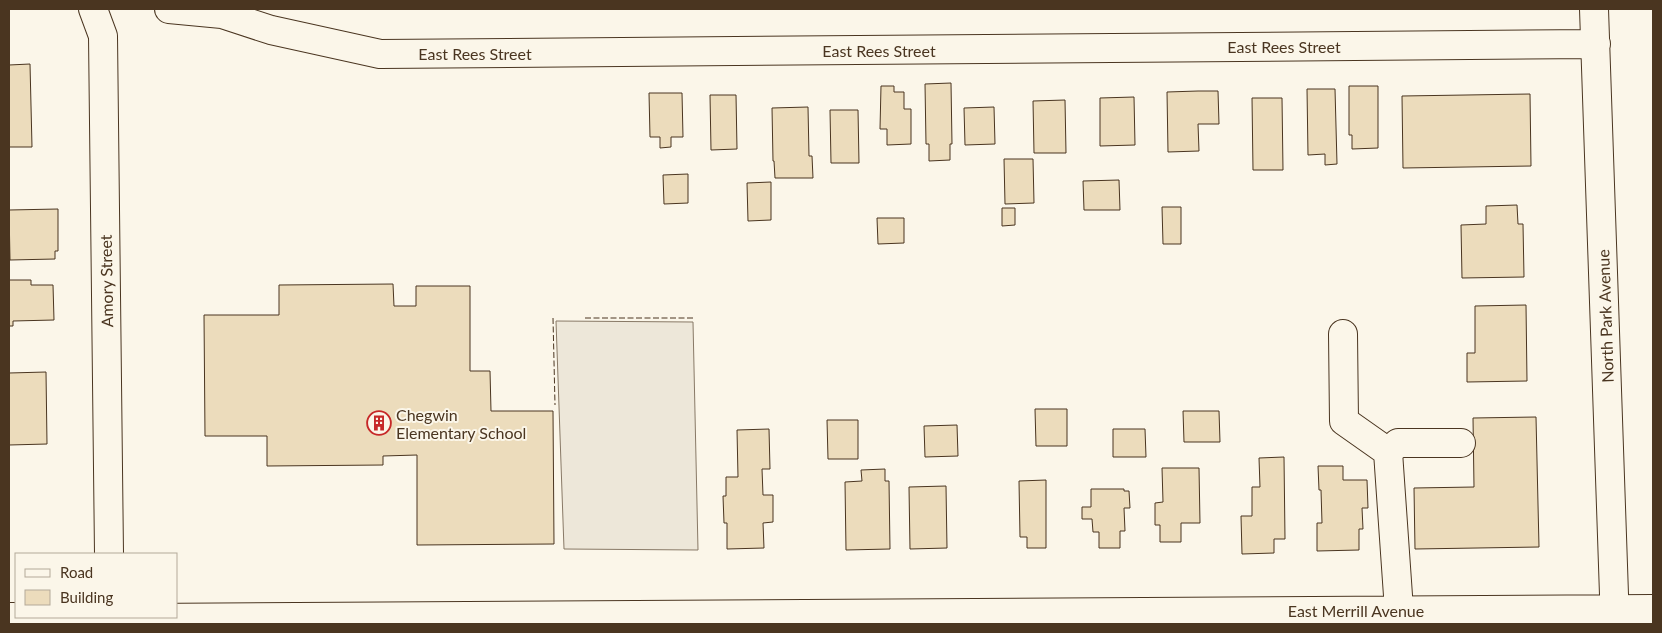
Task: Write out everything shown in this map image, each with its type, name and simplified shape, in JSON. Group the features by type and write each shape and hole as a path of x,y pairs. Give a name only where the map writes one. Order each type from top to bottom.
{"street":[{"name":"Amory Street","path":"93,9 103,36 109,553"},
{"name":"East Rees Street","path":"169,9 222,14 271,30 380,54 1596,44"},
{"name":"North Park Avenue","path":"1594,9 1614,616"},
{"path":"1343,334 1344,421 1388,452"},
{"path":"1388,452 1398,443 1461,443"},
{"path":"1388,452 1399,610"},
{"name":"East Merrill Avenue","path":"42,618 109,620 576,620 1399,610 1614,616 1653,608"}],"shaded area":[{"path":"556,321 693,322 698,550 564,549"}],"building":[{"path":"30,64 32,147 9,147 9,65"},
{"path":"951,83 952,144 950,144 950,160 929,161 929,144 926,144 925,84"},
{"path":"881,86 894,86 894,92 904,92 904,109 911,109 911,144 887,145 887,129 880,129"},
{"path":"1349,86 1378,86 1378,148 1352,149 1352,135 1349,135"},
{"path":"1307,89 1335,89 1337,164 1325,165 1325,154 1308,155"},
{"path":"1218,91 1219,124 1198,124 1199,151 1168,152 1167,92"},
{"path":"649,93 682,93 683,137 671,137 671,147 660,148 660,137 650,137"},
{"path":"1530,94 1531,166 1403,168 1402,96"},
{"path":"710,95 736,95 737,149 711,150"},
{"path":"1134,97 1135,145 1100,146 1100,98"},
{"path":"1252,98 1282,98 1283,170 1253,170"},
{"path":"1065,100 1066,153 1034,153 1033,101"},
{"path":"808,107 809,156 812,156 813,178 775,178 772,108"},
{"path":"994,107 995,144 965,145 964,108"},
{"path":"830,110 858,110 859,163 831,163"},
{"path":"1004,159 1033,159 1034,203 1005,204"},
{"path":"688,174 688,203 664,204 663,175"},
{"path":"1119,180 1120,210 1084,210 1083,181"},
{"path":"771,182 771,220 748,221 747,183"},
{"path":"1517,205 1518,224 1523,224 1524,277 1462,278 1461,225 1486,224 1486,206"},
{"path":"1162,207 1181,207 1181,244 1163,244"},
{"path":"1002,208 1015,208 1015,225 1002,226"},
{"path":"58,209 58,251 55,251 55,259 10,260 9,210"},
{"path":"877,218 904,218 904,243 878,244"},
{"path":"9,280 31,280 31,285 53,285 54,320 13,321 13,326 9,326"},
{"name":"Chegwin Elementary School","path":"393,284 394,306 416,306 416,286 470,286 470,371 490,371 491,411 553,411 554,544 417,545 417,455 383,456 383,465 267,466 267,436 205,436 204,315 279,315 279,285"},
{"path":"1526,305 1527,381 1467,382 1467,353 1475,353 1475,306"},
{"path":"46,372 47,444 9,445 9,373"},
{"path":"1035,409 1067,409 1067,446 1036,446"},
{"path":"1183,411 1219,411 1220,442 1184,442"},
{"path":"1536,417 1539,547 1415,549 1414,488 1474,487 1473,418"},
{"path":"827,420 858,420 858,459 828,459"},
{"path":"957,425 958,456 925,457 924,426"},
{"path":"769,429 770,469 762,469 763,495 773,495 773,522 763,523 764,548 727,549 727,523 724,523 723,496 726,496 726,477 738,477 737,430"},
{"path":"1113,429 1145,429 1146,457 1113,457"},
{"path":"1284,457 1285,539 1274,539 1274,553 1242,554 1241,516 1252,516 1252,487 1260,487 1259,458"},
{"path":"1318,466 1343,466 1343,480 1367,480 1368,508 1362,508 1363,529 1359,529 1359,550 1317,551 1317,523 1322,523"},
{"path":"1162,468 1199,468 1200,523 1181,523 1181,542 1160,542 1160,525 1155,525 1155,503 1163,502"},
{"path":"885,469 885,481 889,481 890,549 846,550 845,482 862,481 861,470"},
{"path":"1046,480 1046,548 1027,548 1027,537 1020,537 1019,481"},
{"path":"946,486 947,548 910,549 909,487"},
{"path":"1091,489 1124,489 1124,491 1129,491 1130,508 1124,508 1125,531 1120,531 1120,548 1099,548 1099,532 1093,532 1092,519 1082,519 1082,507 1091,507"}],"fence":[{"path":"553,318 555,405"},
{"path":"585,318 693,318"}],"place":[{"name":"Chegwin Elementary School","path":"379,423"}]}
